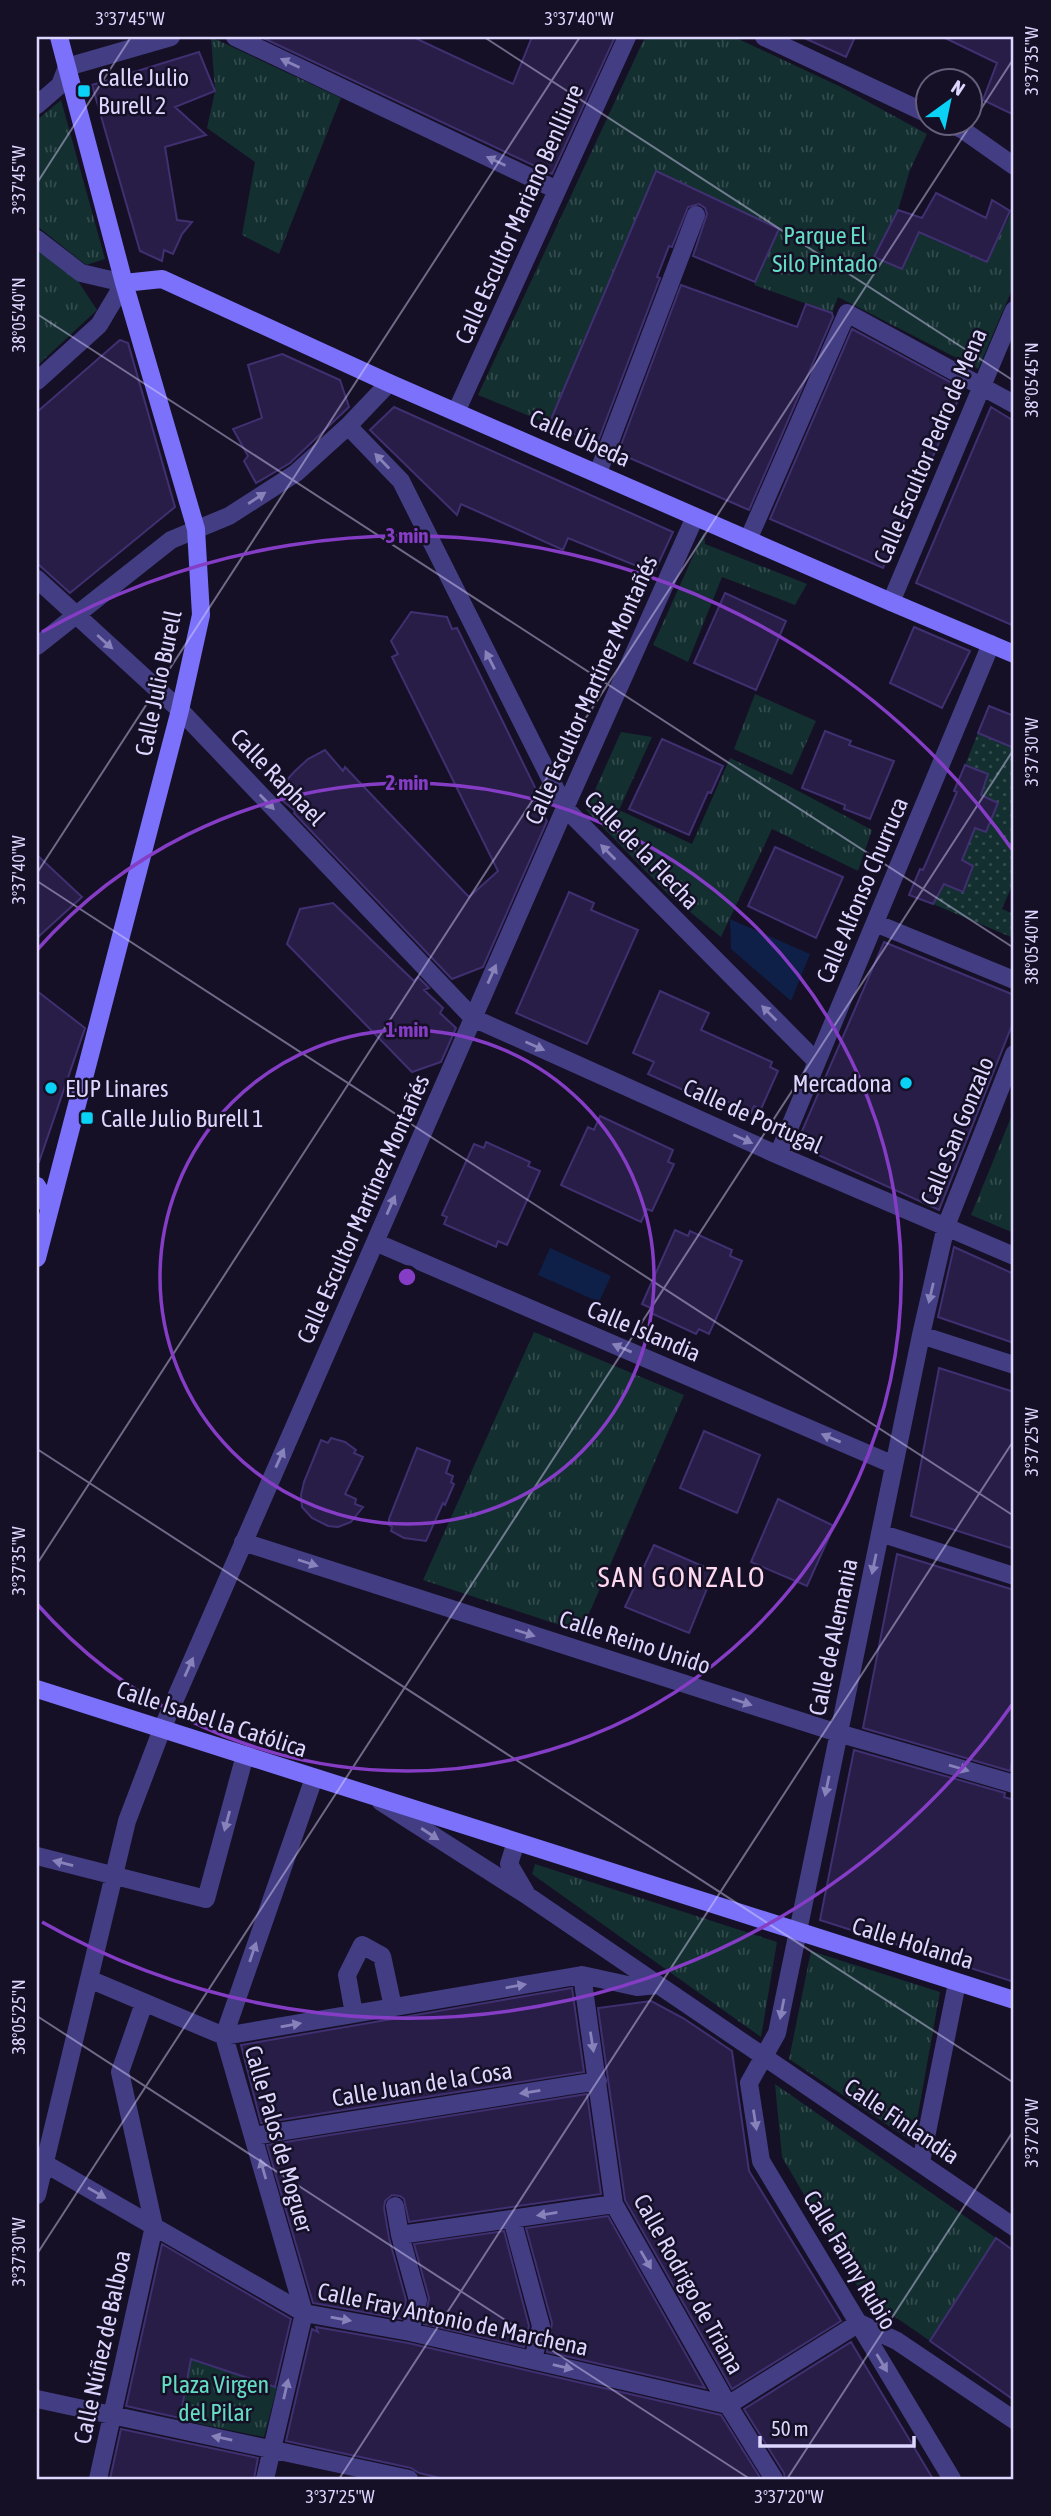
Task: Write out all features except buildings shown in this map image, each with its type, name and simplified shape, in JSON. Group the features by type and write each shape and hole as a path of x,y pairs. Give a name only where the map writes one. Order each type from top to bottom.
{"street":[{"name":"Calle Julio Burell","path":"37,1258 180,710 201,615 196,528 124,283 59,37"},
{"path":"37,105 60,85 67,67 171,37"},
{"path":"235,37 557,190"},
{"name":"Calle Escultor Mariano Benlliure","path":"456,412 627,37"},
{"path":"764,37 914,107"},
{"path":"972,136 1014,166"},
{"path":"598,472 696,215"},
{"path":"37,239 81,273 124,283 99,325 37,381"},
{"name":"Calle Úbeda","path":"124,283 162,279 389,383 1014,653"},
{"name":"Calle Escultor Pedro de Mena","path":"891,602 1014,310"},
{"path":"748,540 847,313 1014,404"},
{"path":"37,646 171,540 229,516 296,473 348,426 389,383"},
{"name":"Calle de la Flecha","path":"348,426 401,481 565,808 817,1062"},
{"name":"Calle Escultor Martínez Montañés","path":"37,2195 40,2162 89,1979 127,1821 162,1729 695,517"},
{"name":"Calle Raphael","path":"37,579 180,710 473,1018"},
{"name":"Calle Alfonso Churruca","path":"778,1154 991,644"},
{"path":"875,923 1014,980"},
{"name":"Calle de Portugal","path":"473,1018 1014,1256"},
{"name":"Calle San Gonzalo","path":"946,1226 1014,1054"},
{"path":"37,1186 49,1208"},
{"name":"Calle de Alemania","path":"763,2056 777,2033 921,1335 946,1226"},
{"name":"Calle Islandia","path":"375,1242 894,1465"},
{"path":"921,1335 1014,1365"},
{"path":"880,1533 1014,1576"},
{"name":"Calle Reino Unido","path":"243,1542 838,1733 1014,1784"},
{"name":"Calle Isabel la Católica","path":"37,1689 797,1932"},
{"path":"37,1856 206,1899 244,1755"},
{"name":"Calle Palos de Moguer","path":"265,2479 304,2313 224,2036 314,1778"},
{"name":"Calle Isabel la Católica","path":"373,1797 528,1896 763,2056"},
{"name":"Calle Isabel la Católica","path":"516,1843 509,1864 528,1896"},
{"name":"Calle Holanda","path":"797,1932 1014,2000"},
{"path":"354,2014 347,1975 362,1945 382,1956 393,2007"},
{"path":"89,1979 224,2036 582,1975 637,1987 659,1985"},
{"name":"Calle Rodrigo de Triana","path":"582,1975 614,2204 728,2405 774,2479"},
{"path":"921,2162 957,1983"},
{"path":"144,2003 120,2072 154,2226"},
{"name":"Calle Finlandia","path":"763,2056 1014,2227"},
{"name":"Calle Fanny Rubio","path":"763,2056 749,2083 761,2161 952,2479"},
{"name":"Calle Juan de la Cosa","path":"253,2136 598,2081"},
{"name":"Calle Fray Antonio de Marchena","path":"40,2162 304,2313 410,2332 728,2405"},
{"path":"400,2235 614,2204"},
{"path":"395,2206 418,2300 410,2332"},
{"path":"512,2219 541,2326 533,2360"},
{"name":"Calle Núñez de Balboa","path":"98,2479 154,2226"},
{"path":"728,2405 859,2323 897,2341 1014,2420"},
{"path":"37,2399 409,2479"}],"green space":[{"path":"211,37 341,98 279,254 242,235 255,162 207,128 215,91"},
{"name":"Parque El Silo Pintado","path":"645,37 734,37 841,87 914,127 914,136 926,136 910,170 898,210 874,257 902,269 919,232 987,262 1014,207 1014,285 978,369 838,297 832,313 754,285 779,229 656,171 549,424 478,395"},
{"path":"61,100 105,259 86,265 37,226 37,120"},
{"path":"37,249 78,281 97,310 37,366"},
{"path":"704,532 705,544 807,584 795,605 722,577 688,662 653,645"},
{"path":"755,694 816,721 792,775 734,749"},
{"path":"621,732 652,737 619,810 692,844 730,758 872,830 858,871 772,829 721,937 669,895 586,810"},
{"path":"978,733 1014,748 1014,881 1002,909 1014,914 1011,937 933,904 944,884 963,892 973,866 962,860 975,828 986,832 998,803 981,795 988,774 965,765"},
{"path":"1014,1110 1014,1233 971,1215"},
{"path":"534,1332 684,1395 581,1632 423,1580"},
{"path":"535,1864 777,1942 761,2037 532,1874"},
{"path":"811,1951 940,1992 913,2142 789,2059"},
{"path":"775,2084 996,2238 930,2341 862,2294 782,2157"},
{"name":"Plaza Virgen del Pilar","path":"191,2359 277,2387 264,2437 180,2420"}],"water":[{"path":"730,919 810,954 791,1001 731,949"},
{"path":"550,1248 611,1276 599,1302 538,1275"}],"place":[{"name":"Calle Julio Burell 2","path":"84,91"},
{"name":"Mercadona","path":"906,1083"},
{"name":"EUP Linares","path":"51,1088"},
{"name":"Calle Julio Burell 1","path":"87,1118"}],"district":[{"name":"SAN GONZALO","path":"682,1577"}]}
